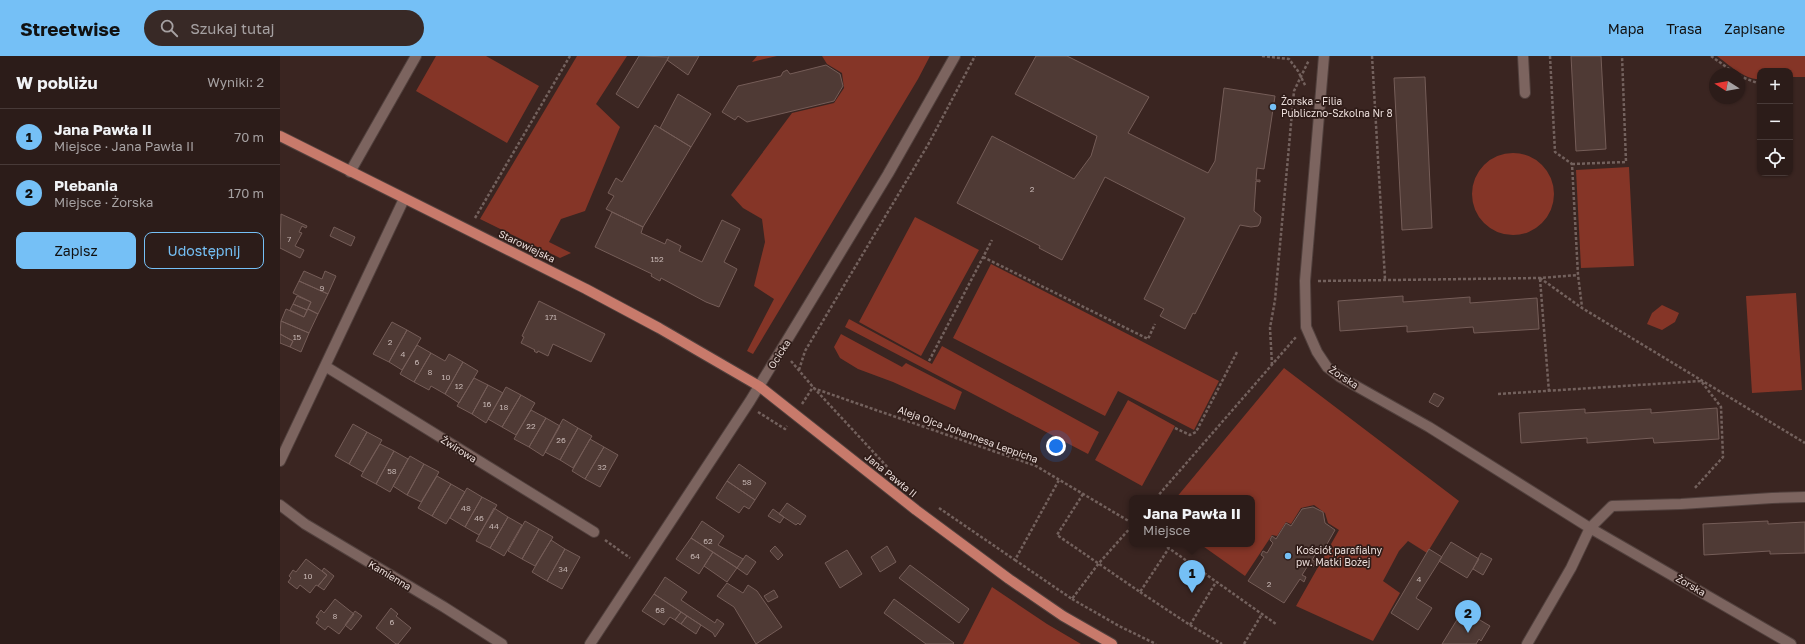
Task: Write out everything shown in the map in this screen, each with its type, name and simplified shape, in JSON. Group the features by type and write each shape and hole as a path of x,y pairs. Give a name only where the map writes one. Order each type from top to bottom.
{"main road":[{"name":"Starowiejska","path":"280,136 586,289 653,324 759,386"},
{"name":"Jana Pawła II","path":"759,386 916,510 1009,579 1063,616 1112,644"}],"street":[{"path":"350,172 416,56"},
{"name":"Ocicka","path":"590,644 750,402 888,174 955,56"},
{"name":"Żorska","path":"1324,56 1305,281 1306,327 1327,367 1429,427 1590,528 1791,644"},
{"path":"1523,56 1525,93"},
{"path":"280,461 404,199"},
{"name":"Żwirowa","path":"325,366 594,532"},
{"path":"1527,644 1571,568 1590,528 1612,506 1681,504 1805,497"},
{"name":"Kamienna","path":"280,505 305,524 444,607 502,644"}],"path":[{"path":"468,231 481,206 570,56"},
{"path":"799,370 805,351 929,143 975,56"},
{"path":"1262,56 1289,59 1309,92"},
{"path":"1272,365 1270,328 1275,300 1294,91 1310,56"},
{"path":"1372,56 1385,279"},
{"path":"1550,56 1555,152 1572,164 1626,162 1622,56"},
{"path":"1711,56 1728,68"},
{"path":"1745,78 1757,83"},
{"path":"1572,164 1578,275 1582,308"},
{"path":"929,362 992,240"},
{"path":"983,257 1148,339 1155,324"},
{"path":"1305,281 1540,278 1578,275"},
{"path":"1540,278 1582,308 1701,381 1805,442"},
{"path":"1540,278 1549,392"},
{"path":"1159,495 1306,327"},
{"path":"782,350 813,387 896,476"},
{"path":"1175,428 1190,435 1196,432 1237,352"},
{"path":"1498,394 1549,392 1701,381"},
{"path":"1681,504 1723,457 1721,407 1701,381"},
{"name":"Aleja Ojca Johannesa Leppicha","path":"813,387 1036,466 1129,520"},
{"path":"1016,560 1059,480"},
{"path":"1083,494 1057,535 1140,592 1222,644"},
{"path":"933,503 1072,599 1119,626 1156,644"},
{"path":"1072,599 1099,563 1129,529"},
{"path":"594,532 642,566"},
{"path":"1140,592 1168,548 1276,624"},
{"path":"1190,625 1216,582"},
{"path":"1244,644 1262,614"}],"shaded area":[{"path":"436,56 486,56 539,86 507,143 416,91"},
{"path":"577,56 627,56 596,104 620,127 585,211 561,219 549,242 571,253 560,258 480,219"},
{"path":"757,56 777,56 752,62"},
{"path":"822,56 930,56 918,79 753,354 747,351 774,299 754,286 765,242 762,219 743,208 731,195 792,113 834,103 844,88 842,73 827,64"},
{"path":"1717,56 1805,56 1805,77 1793,77 1793,68 1757,68 1757,79 1754,79 1745,76 1745,68 1733,68"},
{"path":"1505,153 1521,153 1536,160 1547,171 1554,186 1554,202 1551,210 1542,223 1529,232 1521,235 1505,235 1490,228 1479,217 1472,202 1472,186 1479,171 1490,160"},
{"path":"1629,167 1634,266 1581,268 1576,170"},
{"path":"915,217 979,250 921,356 859,322"},
{"path":"991,264 1219,381 1194,430 1118,391 1105,416 953,338"},
{"path":"1796,293 1802,390 1752,393 1746,296"},
{"path":"1662,305 1679,313 1675,322 1662,330 1647,324 1652,313"},
{"path":"849,319 932,364 942,346 1099,432 1088,454 845,327"},
{"path":"841,334 902,367 906,363 962,392 955,410 893,382 858,369 840,358 834,347"},
{"path":"1284,368 1459,501 1427,553 1408,541 1399,551 1383,581 1400,593 1373,641 1296,606 1339,530 1328,523 1325,513 1314,505 1301,508 1291,524 1286,522 1277,536 1272,535 1245,576 1204,547 1255,547 1255,495 1178,495"},
{"path":"1128,400 1175,426 1142,486 1095,460"},
{"path":"992,587 1047,624 1081,644 963,644"}],"building":[{"path":"639,56 669,57 638,108 616,94"},
{"path":"669,56 699,56 688,75 667,60"},
{"path":"1036,56 1067,56 1149,97 1128,133 1208,173 1215,161 1224,88 1275,96 1264,169 1257,168 1256,180 1260,180 1260,182 1256,181 1254,211 1261,217 1260,223 1258,226 1251,227 1240,225 1195,314 1193,313 1185,329 1160,316 1164,309 1144,299 1185,218 1105,177 1062,260 1039,248 1040,246 957,203 992,136 1074,179 1091,156 1097,136 1015,94"},
{"path":"1571,56 1601,56 1606,149 1576,151"},
{"path":"826,65 840,74 843,86 834,101 747,122 738,116 735,120 722,112 738,86 781,76 783,72 787,70 790,74"},
{"path":"1425,77 1432,228 1402,230 1394,78"},
{"path":"678,94 711,114 691,147 660,128"},
{"path":"655,125 691,147 643,227 606,209 614,196 608,193 616,178 622,182"},
{"path":"612,212 643,227 641,233 665,244 667,239 681,246 679,251 702,262 722,220 740,229 724,262 737,269 719,307 706,302 661,278 660,281 651,276 652,274 595,247"},
{"path":"281,214 307,226 306,228 302,226 299,232 302,233 295,246 304,250 300,258 280,248"},
{"path":"334,227 355,237 351,246 330,236"},
{"path":"304,271 322,279 325,271 336,276 328,294 299,281"},
{"path":"299,281 328,294 318,314 308,309 311,302 293,293"},
{"path":"297,296 311,302 307,310 293,304"},
{"path":"1403,296 1403,302 1470,297 1470,303 1537,298 1539,329 1474,333 1473,327 1407,332 1407,326 1340,331 1338,301"},
{"path":"539,301 605,334 591,362 553,344 548,356 538,351 537,353 534,351 535,350 521,343 524,337 522,336"},
{"path":"293,304 307,310 304,317 290,310"},
{"path":"286,309 304,317 308,309 318,314 309,333 281,321"},
{"path":"281,321 309,333 301,352 290,347 293,341 280,334"},
{"path":"392,322 407,330 389,362 373,354"},
{"path":"407,330 421,338 402,370 389,362"},
{"path":"280,334 293,341 290,347 280,343"},
{"path":"417,345 431,353 414,382 400,374"},
{"path":"431,353 445,361 449,354 463,362 445,394 431,386 429,390 414,382"},
{"path":"463,362 478,371 459,403 445,394"},
{"path":"474,378 488,385 472,414 457,406"},
{"path":"488,385 503,393 486,423 472,414"},
{"path":"506,387 521,395 502,427 488,419"},
{"path":"1434,393 1444,398 1438,407 1429,402"},
{"path":"521,395 535,403 516,435 502,427"},
{"path":"1717,408 1719,439 1654,443 1653,438 1587,443 1587,438 1521,443 1519,413 1585,409 1585,413 1651,409 1651,413"},
{"path":"531,410 546,418 529,447 514,439"},
{"path":"546,418 560,426 543,456 529,447"},
{"path":"563,419 578,428 560,460 545,452"},
{"path":"353,424 367,432 349,464 335,456"},
{"path":"578,428 592,436 573,468 560,460"},
{"path":"367,432 382,440 363,472 349,464"},
{"path":"590,439 604,447 585,479 572,471"},
{"path":"380,444 394,451 376,484 361,476"},
{"path":"604,447 618,455 600,487 585,479"},
{"path":"394,451 408,459 390,492 376,484"},
{"path":"410,456 424,464 407,495 393,486"},
{"path":"424,464 439,472 421,502 407,495"},
{"path":"739,464 766,483 755,500 727,481"},
{"path":"437,476 451,484 432,516 418,508"},
{"path":"727,481 755,500 749,509 744,506 739,513 716,498"},
{"path":"451,484 465,492 446,524 432,516"},
{"path":"467,488 482,497 465,527 450,518"},
{"path":"482,497 497,505 479,535 465,527"},
{"path":"787,503 806,516 800,525 798,523 796,525 779,514"},
{"name":"Kościół parafialny pw. Matki Bożej","path":"1313,507 1323,512 1325,523 1335,530 1322,553 1318,550 1312,560 1316,562 1313,567 1309,564 1302,575 1306,577 1304,582 1300,579 1284,603 1248,581 1264,557 1261,555 1263,551 1267,553 1273,543 1270,540 1272,536 1276,539 1286,523 1291,526 1302,509"},
{"path":"494,508 508,517 490,548 476,541"},
{"path":"773,509 784,517 780,523 768,516"},
{"path":"508,517 522,525 504,556 490,548"},
{"path":"525,521 539,529 522,559 508,551"},
{"path":"702,521 724,536 718,545 743,559 737,568 691,538"},
{"path":"1768,521 1768,524 1805,522 1805,553 1770,554 1770,551 1704,555 1703,524"},
{"path":"539,529 553,537 535,566 522,559"},
{"path":"691,538 713,552 699,574 676,559"},
{"path":"551,540 565,549 547,581 532,572"},
{"path":"1451,542 1479,559 1467,578 1439,561"},
{"path":"775,546 783,555 778,560 770,551"},
{"path":"887,546 896,562 880,572 871,557"},
{"path":"565,549 580,557 562,589 547,581"},
{"path":"1429,549 1442,557 1416,598 1432,608 1418,630 1391,613"},
{"path":"847,550 862,574 840,588 825,563"},
{"path":"713,552 737,568 727,582 704,566"},
{"path":"1481,553 1492,559 1483,575 1473,569"},
{"path":"746,555 756,562 747,575 737,568"},
{"path":"306,559 327,575 310,593 300,585 297,589 288,582 291,578 289,576 293,570 296,572"},
{"path":"910,565 969,609 959,623 899,578"},
{"path":"324,568 334,576 324,590 318,586 327,575 322,571"},
{"path":"665,577 687,592 681,600 715,623 717,619 724,624 715,637 713,633 654,594"},
{"path":"727,583 743,593 748,585 757,591 782,627 756,644 734,607 717,596"},
{"path":"774,590 778,597 768,602 764,596"},
{"path":"654,594 681,612 675,620 670,617 664,625 642,611"},
{"path":"335,599 354,614 339,634 328,626 325,630 316,623 319,619 316,617 321,610 324,613"},
{"path":"894,599 954,643 926,644 884,613"},
{"path":"391,608 398,614 396,616 411,628 398,644 376,628"},
{"path":"1463,610 1490,626 1481,641 1479,639 1476,644 1442,644"},
{"path":"355,611 362,616 351,630 345,625"},
{"path":"681,612 687,616 681,624 675,620"},
{"path":"687,616 701,625 696,634 681,624"}],"place":[{"name":"Żorska - Filia Publiczno-Szkolna Nr 8","path":"1273,107"},
{"name":"Kościół parafialny pw. Matki Bożej","path":"1288,556"},
{"name":"Jana Pawła II","path":"1192,593"},
{"name":"Plebania","path":"1468,633"}]}
